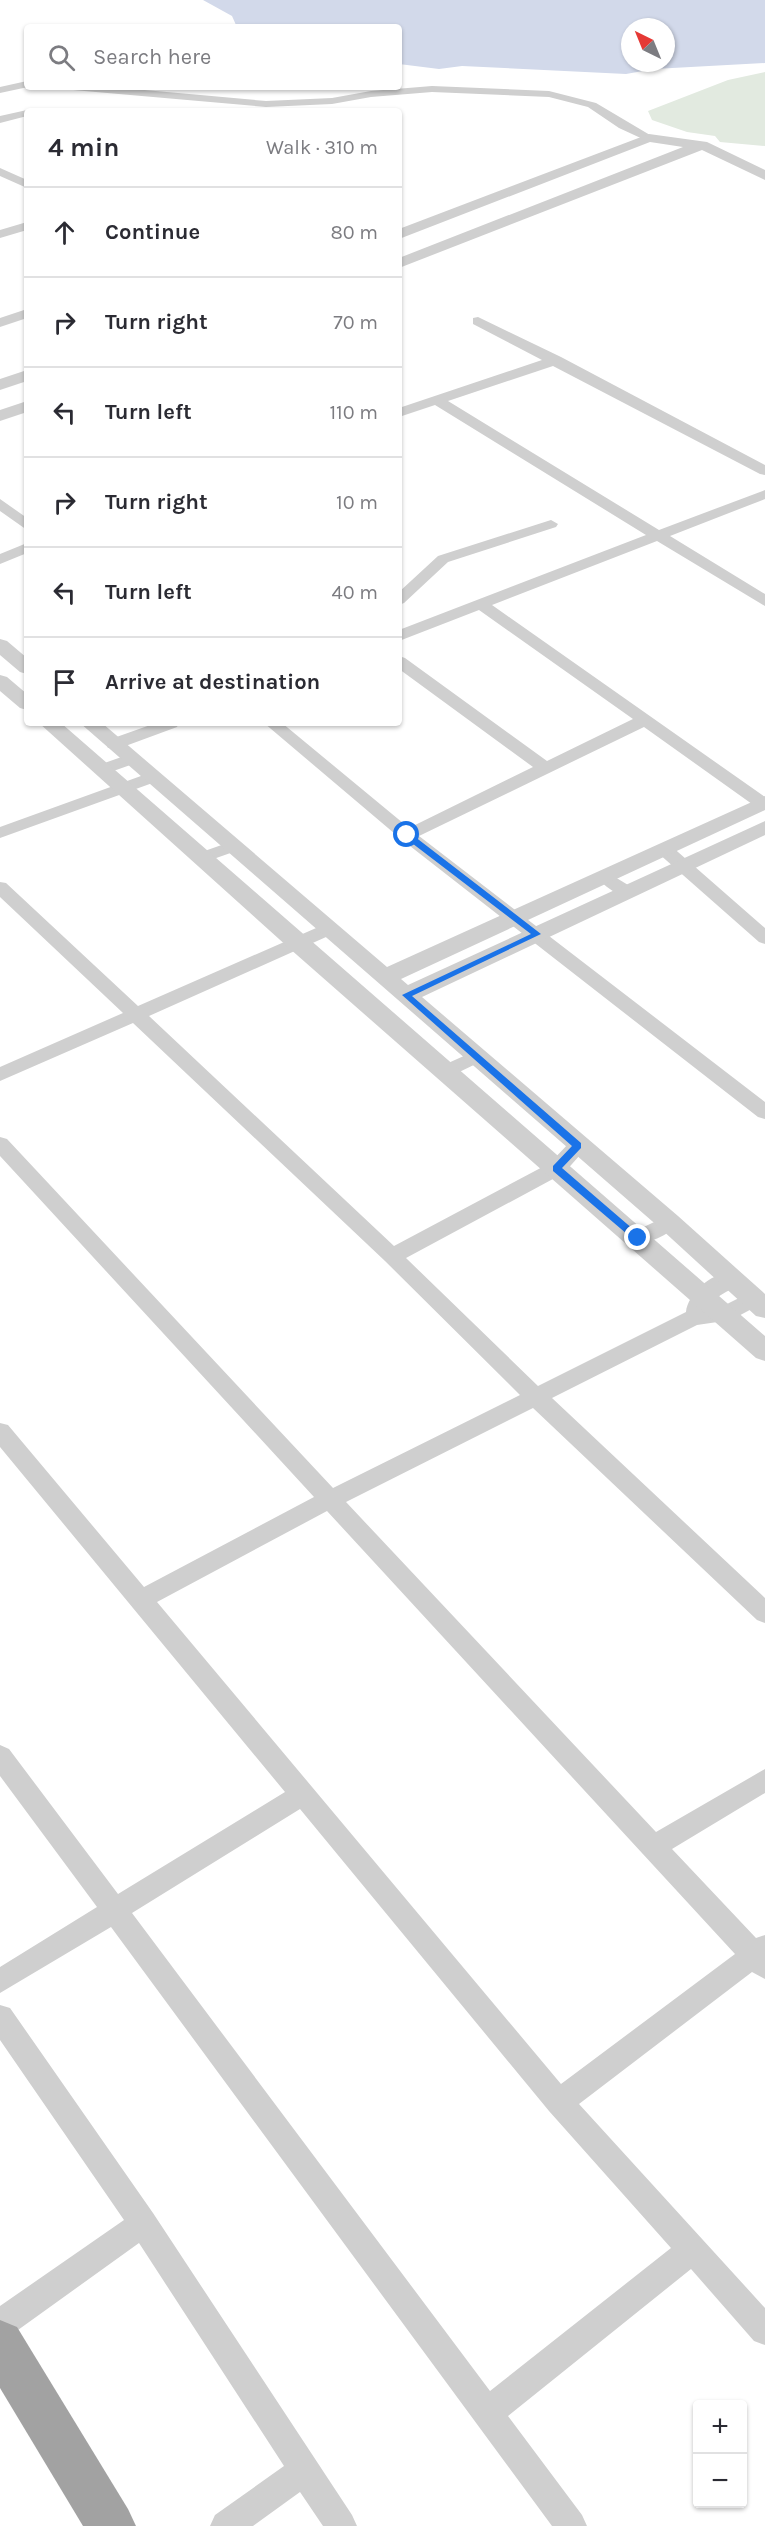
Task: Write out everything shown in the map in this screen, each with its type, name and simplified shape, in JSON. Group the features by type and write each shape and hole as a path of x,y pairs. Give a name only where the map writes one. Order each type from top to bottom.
{"highway":[{"path":"0,2344 111,2526"}],"street":[{"path":"0,90 24,85"},
{"path":"106,90 296,104 432,89 549,94 592,105 623,126 650,138 702,145 723,153 765,176"},
{"path":"200,108 207,99"},
{"path":"0,120 24,114"},
{"path":"402,233 650,138"},
{"path":"402,262 702,145"},
{"path":"0,171 24,183"},
{"path":"4,230 24,226"},
{"path":"0,323 24,314"},
{"path":"478,321 765,471"},
{"path":"402,412 556,360"},
{"path":"3,381 24,376"},
{"path":"436,400 765,601"},
{"path":"1,414 24,407"},
{"path":"402,635 765,494"},
{"path":"0,503 24,523"},
{"path":"402,597 443,559 551,525"},
{"path":"0,559 24,549"},
{"path":"479,603 643,721 764,804"},
{"path":"3,650 24,666"},
{"path":"402,663 545,768"},
{"path":"0,681 24,701"},
{"path":"407,835 643,721"},
{"path":"52,726 444,1072 638,1238 765,1351"},
{"path":"93,726 578,1146 669,1222 759,1304"},
{"path":"102,770 122,751 166,726"},
{"path":"276,726 407,835 516,917 765,1112"},
{"path":"0,833 152,777"},
{"path":"385,977 764,804"},
{"path":"406,995 765,827"},
{"path":"202,858 233,846"},
{"path":"664,849 681,867 765,939"},
{"path":"605,876 627,892"},
{"path":"0,887 392,1256 535,1396 765,1613"},
{"path":"0,1075 329,929"},
{"path":"444,1072 475,1057"},
{"path":"0,1144 654,1847 761,1956 560,2102"},
{"path":"392,1256 557,1168 578,1146"},
{"path":"638,1238 669,1222"},
{"path":"693,1318 702,1296 731,1279"},
{"path":"142,1599 331,1499 693,1318 723,1315 759,1304"},
{"path":"0,1431 560,2102 765,2330"},
{"path":"0,1756 571,2526"},
{"path":"654,1847 765,1780"},
{"path":"0,1981 303,1794"},
{"path":"0,2016 143,2223 341,2526"},
{"path":"0,2324 143,2223"},
{"path":"487,2413 693,2249"},
{"path":"226,2526 304,2470"}],"shaded area":[{"path":"765,72 765,146 720,142 715,136 687,132 652,120 648,111 728,80"}],"water":[{"path":"203,0 765,0 765,63 675,68 675,18 621,18 621,72 637,72 626,74 462,66 439,69 402,64 402,24 236,24 232,16"}],"route":[{"path":"407,835 537,934 406,995 578,1146 557,1168 638,1238"}]}
